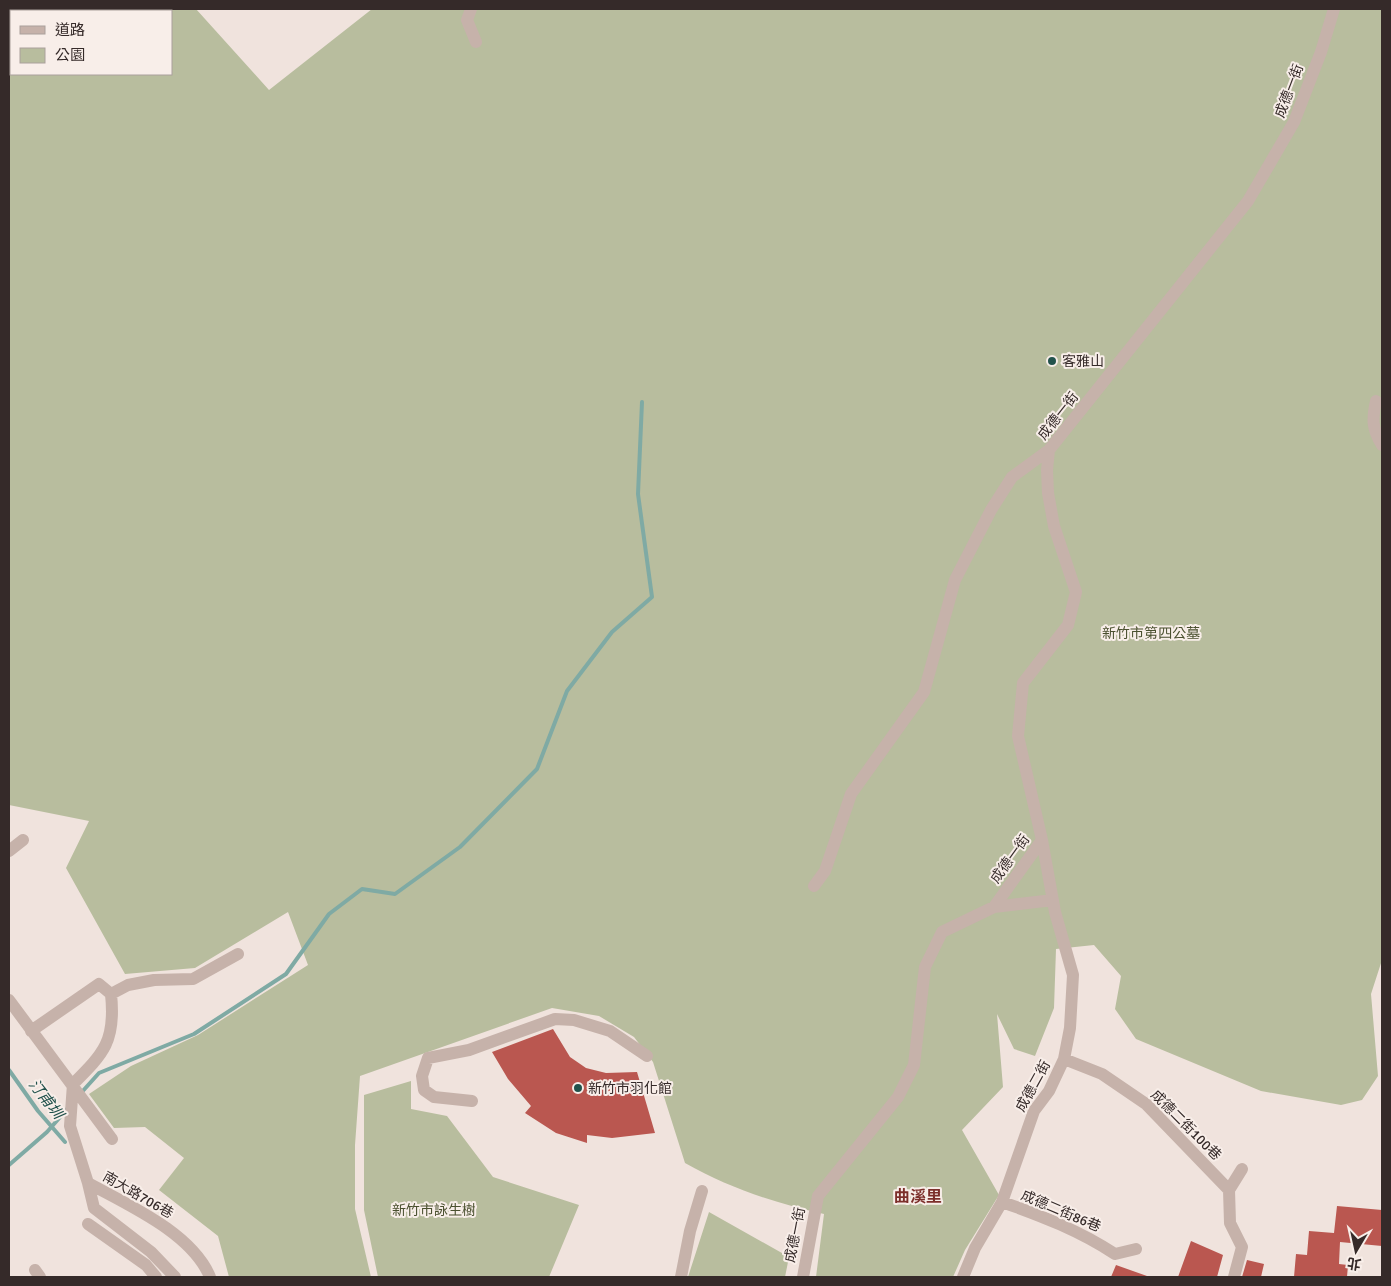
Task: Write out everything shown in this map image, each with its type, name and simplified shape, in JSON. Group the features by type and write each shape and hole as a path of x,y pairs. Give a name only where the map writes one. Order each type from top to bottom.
{"street":[{"path":"471,9 467,20 476,42"},
{"name":"成德一街","path":"994,906 1042,840 1018,736 1023,683 1068,625 1076,592 1054,526 1048,493 1047,470 1050,450 1248,201 1294,122 1334,9"},
{"path":"1376,401 1372,421 1375,433 1382,445"},
{"path":"814,886 825,871 851,794 924,692 955,580 991,510 1012,477 1050,450"},
{"path":"9,851 24,840"},
{"name":"成德二街","path":"962,1277 975,1248 1002,1202 1034,1111 1049,1091 1064,1059 1070,1028 1073,975 1052,900 1042,840"},
{"name":"成德一街","path":"803,1277 818,1196 898,1097 914,1065 925,967 942,932 994,906 1052,900"},
{"path":"111,994 128,985 154,980 193,979 238,954"},
{"path":"31,1031 99,984 111,994"},
{"path":"74,1086 104,1050 111,1033 111,994"},
{"path":"9,1000 86,1101 112,1139"},
{"path":"472,1101 434,1097 424,1090 422,1076 428,1058 469,1050 555,1019 574,1020 610,1031 647,1056"},
{"name":"成德二街100巷","path":"1064,1059 1102,1074 1146,1104 1229,1190"},
{"name":"南大路706巷","path":"74,1086 70,1126 88,1183 170,1230 191,1249 210,1277"},
{"path":"1234,1277 1242,1248 1230,1223 1229,1190 1242,1169"},
{"path":"88,1183 94,1208 151,1252 175,1277"},
{"path":"680,1277 690,1231 702,1191"},
{"name":"成德二街86巷","path":"1002,1202 1087,1236 1115,1254 1136,1249"},
{"path":"88,1224 146,1265 156,1277"}],"green space":[{"name":"新竹市第四公墓","path":"9,9 196,9 269,90 372,9 1382,9 1382,960 1371,994 1378,1076 1362,1100 1341,1105 1261,1091 1136,1039 1115,1009 1121,976 1094,945 1056,949 1054,1008 1035,1056 1014,1049 997,1014 1003,1087 962,1130 999,1195 965,1250 953,1277 816,1277 824,1214 753,1194 718,1180 685,1163 653,1062 634,1037 599,1016 552,1008 360,1076 355,1145 355,1209 371,1277 229,1277 218,1236 159,1190 184,1158 145,1127 114,1128 89,1094 131,1066 198,1035 308,965 288,912 195,968 125,974 66,868 89,821 9,805"},
{"name":"新竹市詠生樹","path":"411,1081 411,1109 447,1116 493,1177 579,1205 549,1277 378,1277 364,1210 364,1095"},
{"path":"709,1212 789,1257 785,1277 688,1277"}],"building":[{"name":"新竹市羽化館","path":"553,1029 570,1057 586,1068 606,1073 637,1072 655,1133 612,1138 587,1135 587,1143 556,1133 525,1113 531,1106 508,1079 492,1052"},
{"path":"1337,1206 1382,1210 1382,1246 1340,1242 1339,1264 1348,1265 1347,1277 1294,1277 1296,1254 1307,1255 1309,1231 1334,1233"},
{"path":"1191,1241 1223,1255 1217,1277 1178,1277"},
{"path":"1247,1260 1264,1264 1261,1277 1242,1277"},
{"path":"1116,1265 1147,1276 1147,1277 1111,1277"}],"waterway":[{"path":"81,1093 99,1073 194,1034 286,974 329,914 362,889 395,894 460,847 537,769 567,691 612,632 652,597 638,494 642,402"},
{"name":"汀甫圳","path":"9,1070 38,1111 65,1142"},
{"path":"9,1165 47,1132 68,1108"}],"place":[{"name":"客雅山","path":"1052,361"},
{"name":"新竹市羽化館","path":"578,1088"}],"district":[{"name":"曲溪里","path":"918,1197"}]}
